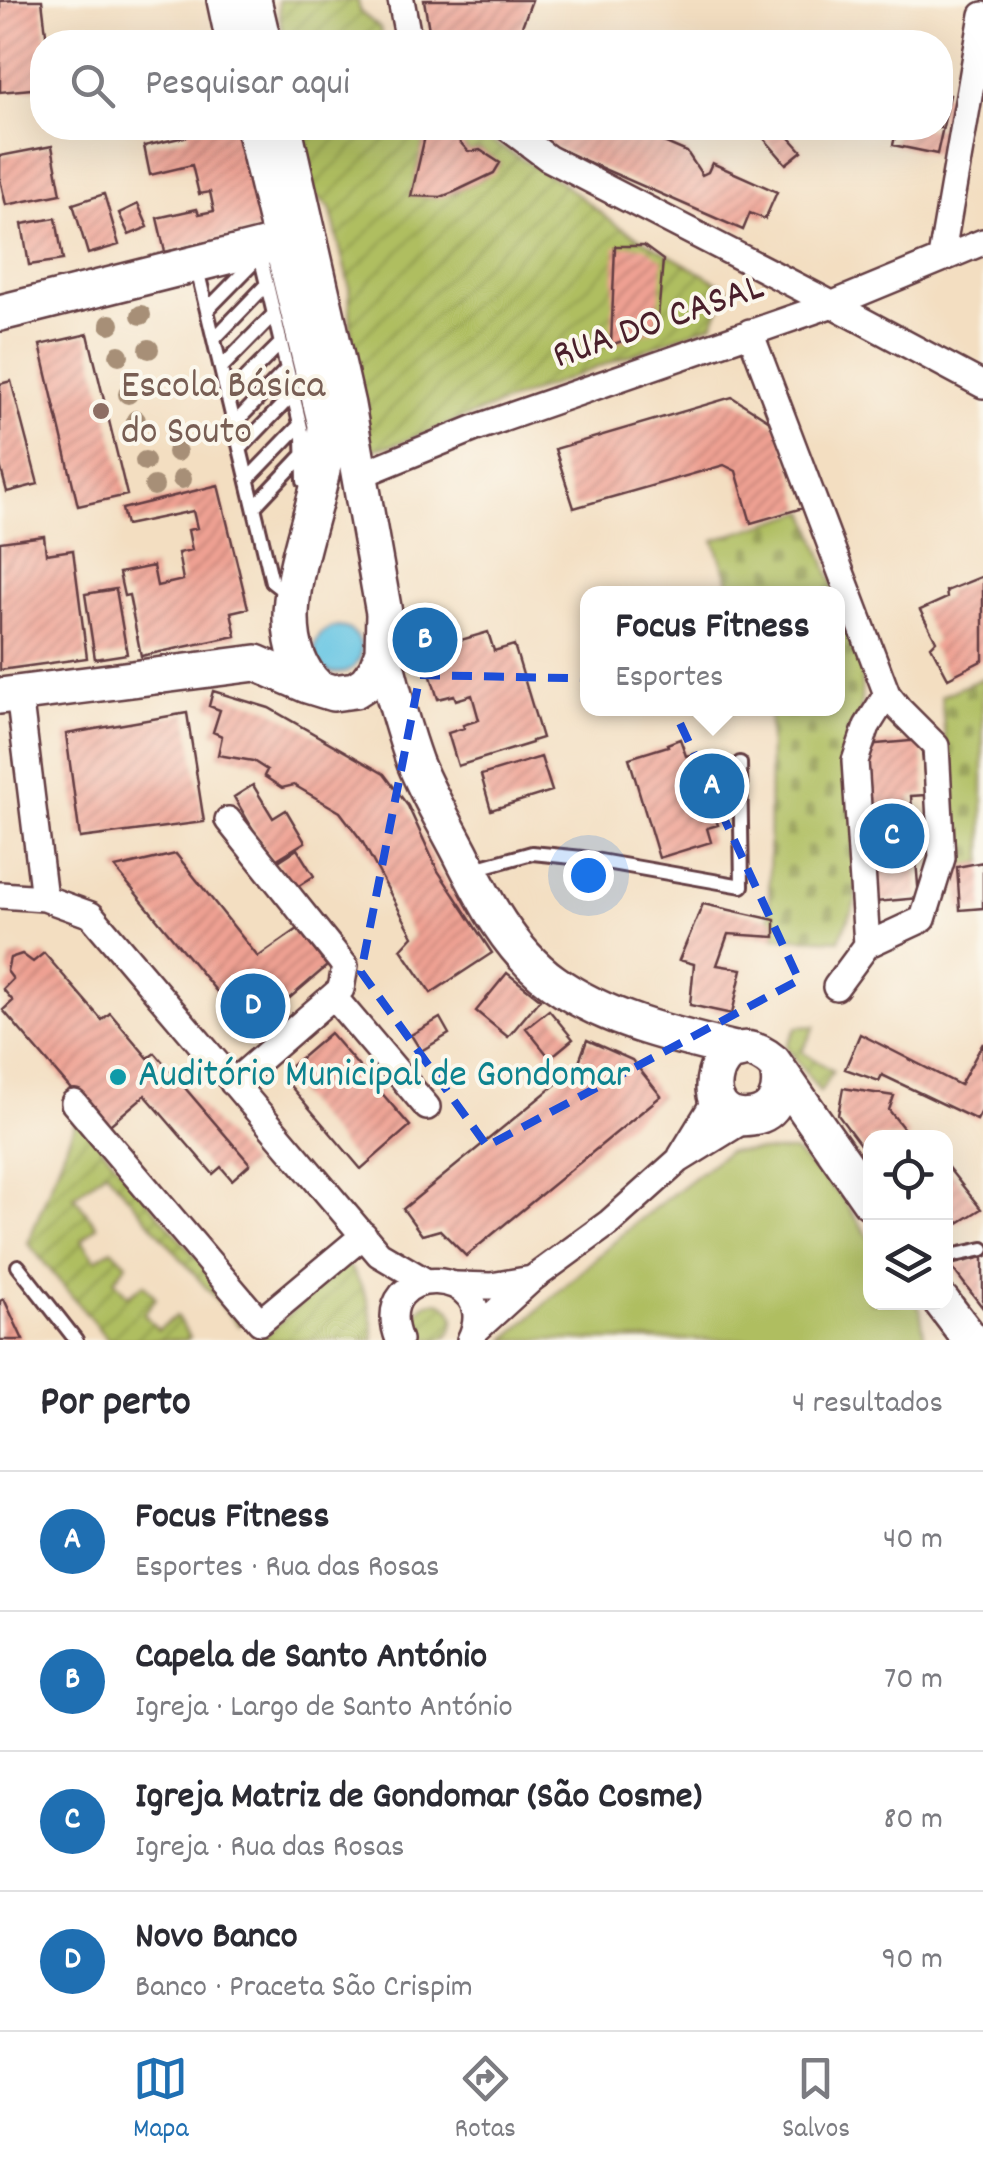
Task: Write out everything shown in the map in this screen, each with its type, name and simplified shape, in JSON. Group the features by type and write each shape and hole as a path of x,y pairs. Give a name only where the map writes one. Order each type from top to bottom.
{"main road":[{"path":"224,0 231,30"},
{"path":"253,0 260,30"},
{"path":"256,140 277,245 326,426 323,464 295,584 292,643 296,659 306,677 376,720 416,765"},
{"path":"283,140 277,245 347,405 384,613 383,652 392,690 416,765 469,870 510,939 552,981 598,1007 661,1032 765,1056 863,1190"},
{"path":"0,314 277,245"},
{"path":"10,695 256,663 325,690 355,690 376,670 383,652"},
{"path":"661,1032 729,1113 820,1128"},
{"path":"714,1094 716,1069 739,1051"},
{"path":"752,1117 775,1103 780,1082 778,1070"},
{"path":"948,1310 971,1340"}],"street":[{"path":"401,0 407,30"},
{"path":"942,258 983,15"},
{"path":"524,140 548,158 983,385"},
{"name":"RUA DO CASAL","path":"360,476 473,429 833,304 983,242"},
{"path":"750,332 887,694 936,746 942,858 923,919 867,945 836,987"},
{"path":"867,945 855,762 867,726 887,694"},
{"path":"10,695 44,898"},
{"path":"228,820 344,966 341,988 233,1083"},
{"path":"0,895 44,898 91,916 372,1245 425,1281"},
{"path":"333,996 427,1107"},
{"path":"678,1160 714,1094"},
{"path":"74,1103 260,1322 372,1245"},
{"path":"472,1336 532,1279 610,1222 678,1160 752,1117"},
{"path":"372,1245 396,1308"},
{"path":"399,1340 394,1319 396,1308 412,1286 436,1279 456,1286 491,1286 532,1279"},
{"path":"456,1286 473,1306 476,1319 472,1336"}],"lane":[{"path":"196,264 272,582 295,584 290,556 305,478 304,454 267,284 277,245"},
{"path":"206,310 277,245"},
{"path":"214,339 267,284"},
{"path":"221,368 274,314"},
{"path":"228,397 281,344"},
{"path":"234,424 287,369"},
{"path":"240,449 294,394"},
{"path":"248,479 300,424"},
{"path":"254,507 304,454"},
{"path":"469,870 532,853 742,886 740,763"},
{"path":"953,1255 983,1249"},
{"path":"18,1266 76,1340"}],"highlighted area":[{"path":"420,675 660,680 799,980 487,1146 361,972"}],"green space":[{"path":"278,0 358,0 360,12 380,30 282,30"},
{"path":"301,140 424,140 411,196 431,197 443,196 490,174 500,164 480,150 469,152 458,140 489,140 561,182 615,224 729,289 712,324 371,450 352,353 349,285 330,208 312,191"},
{"path":"806,511 833,586 730,586 714,540"},
{"path":"845,617 862,663 856,901 839,940 775,937 775,921 769,919 770,716 845,716"},
{"path":"983,678 983,862 957,867 941,696"},
{"path":"815,1026 802,1052 833,1071 820,1092 786,1046 797,1027"},
{"path":"77,1118 248,1318 239,1326 106,1171 74,1196 97,1226 82,1240 96,1260 112,1249 127,1264 114,1280 128,1296 144,1284 156,1298 144,1314 158,1330 176,1316 190,1337 108,1340 28,1243"},
{"path":"728,1151 794,1151 840,1195 863,1229 863,1310 920,1310 925,1340 505,1340 634,1224"},
{"path":"347,1263 367,1300 373,1340 254,1340 266,1335"},
{"path":"435,1302 448,1308 454,1321 448,1334 435,1340 422,1334 416,1321 422,1308"}],"water":[{"path":"338,627 354,634 361,650 354,666 338,673 322,666 315,650 322,634"}],"building":[{"path":"42,0 46,30 30,30 30,89 0,92 0,1"},
{"path":"424,0 532,0 521,30 429,30"},
{"path":"171,140 242,140 263,229 165,252 157,218 197,209 199,214 214,211 210,192 199,194 192,165 150,175 144,146"},
{"path":"424,140 458,140 469,152 480,150 500,163 494,173 441,197 411,196"},
{"path":"544,140 659,140 687,152 702,175 712,163 777,192 765,219 750,213 743,230"},
{"path":"765,140 792,140 802,151 786,164"},
{"path":"894,140 940,140 937,154 893,145"},
{"path":"52,146 61,194 6,205 0,156"},
{"path":"104,194 119,245 88,254 73,204"},
{"path":"138,204 148,227 129,235 119,213"},
{"path":"56,218 63,260 29,265 22,224"},
{"path":"615,246 644,246 663,260 657,329 611,345"},
{"path":"88,334 127,495 78,506 40,345"},
{"path":"11,381 38,484 7,492 0,465 0,384"},
{"path":"732,397 779,427 803,508 751,523 736,471 724,465 574,508 555,449"},
{"path":"218,485 248,608 231,612 236,636 141,656 129,595 124,596 119,573 153,566 157,586 183,580 178,553 192,550 188,530 197,528 193,511 126,525 122,509"},
{"path":"44,536 46,554 73,550 87,658 0,670 0,542"},
{"path":"983,576 983,660 948,678 931,646 936,641 920,610 947,598 946,591"},
{"path":"116,589 127,654 95,659 85,594"},
{"path":"438,630 441,646 488,632 494,651 514,645 542,738 458,766 448,733 479,720 472,695 456,700 454,695 438,699 425,657 413,659 409,634"},
{"path":"213,691 269,708 384,774 408,806 438,871 492,953 431,993 401,949 413,936 362,841 340,812 294,785 282,788 264,776 267,770 253,761 218,755 222,736 213,732 220,710 209,706"},
{"path":"187,713 204,822 80,838 66,734"},
{"path":"680,739 686,756 696,753 698,762 704,760 708,776 720,773 727,796 715,800 720,813 714,815 718,825 707,828 711,842 659,858 629,758"},
{"path":"921,740 926,795 911,796 919,898 876,902 866,745"},
{"path":"541,757 552,791 491,810 481,775"},
{"path":"253,785 273,818 286,810 305,842 272,862 234,797"},
{"path":"297,849 314,876 294,889 277,862"},
{"path":"176,854 258,957 298,929 327,966 250,1032 115,868"},
{"path":"983,862 983,908 960,910 957,867"},
{"path":"703,904 775,920 775,937 728,934 717,965 742,969 732,1014 690,1005 694,964 679,960"},
{"name":"Auditório Municipal de Gondomar","path":"44,953 102,1020 110,1013 148,1058 155,1053 250,1164 232,1180 221,1167 213,1174 145,1095 105,1129 3,1010 13,1001 3,989 13,979 7,971 10,958 22,954 33,962"},
{"path":"507,973 540,999 508,1037 476,1011"},
{"path":"549,1010 573,1039 550,1058 526,1028"},
{"path":"440,1018 449,1034 421,1051 411,1035"},
{"path":"330,1033 410,1126 361,1169 281,1075"},
{"path":"860,1034 960,1085 983,1043 983,1109 977,1120 882,1075 879,1081 845,1069"},
{"path":"587,1040 632,1060 661,1096 466,1256 440,1230 422,1235 403,1209 577,1067"},
{"path":"843,1088 894,1096 889,1110 905,1130 863,1130 863,1149 838,1115"},
{"path":"953,1174 981,1209 957,1224 953,1220"},
{"path":"983,1257 983,1308 953,1269 953,1264"},
{"path":"4,1299 23,1340 0,1340 0,1301"}],"place":[{"name":"Escola Básica do Souto","path":"101,411"},
{"name":"Capela de Santo António","path":"425,640"},
{"name":"Focus Fitness","path":"712,786"},
{"name":"Igreja Matriz de Gondomar (São Cosme)","path":"892,836"},
{"name":"Novo Banco","path":"253,1006"},
{"name":"Auditório Municipal de Gondomar","path":"118,1077"}]}
